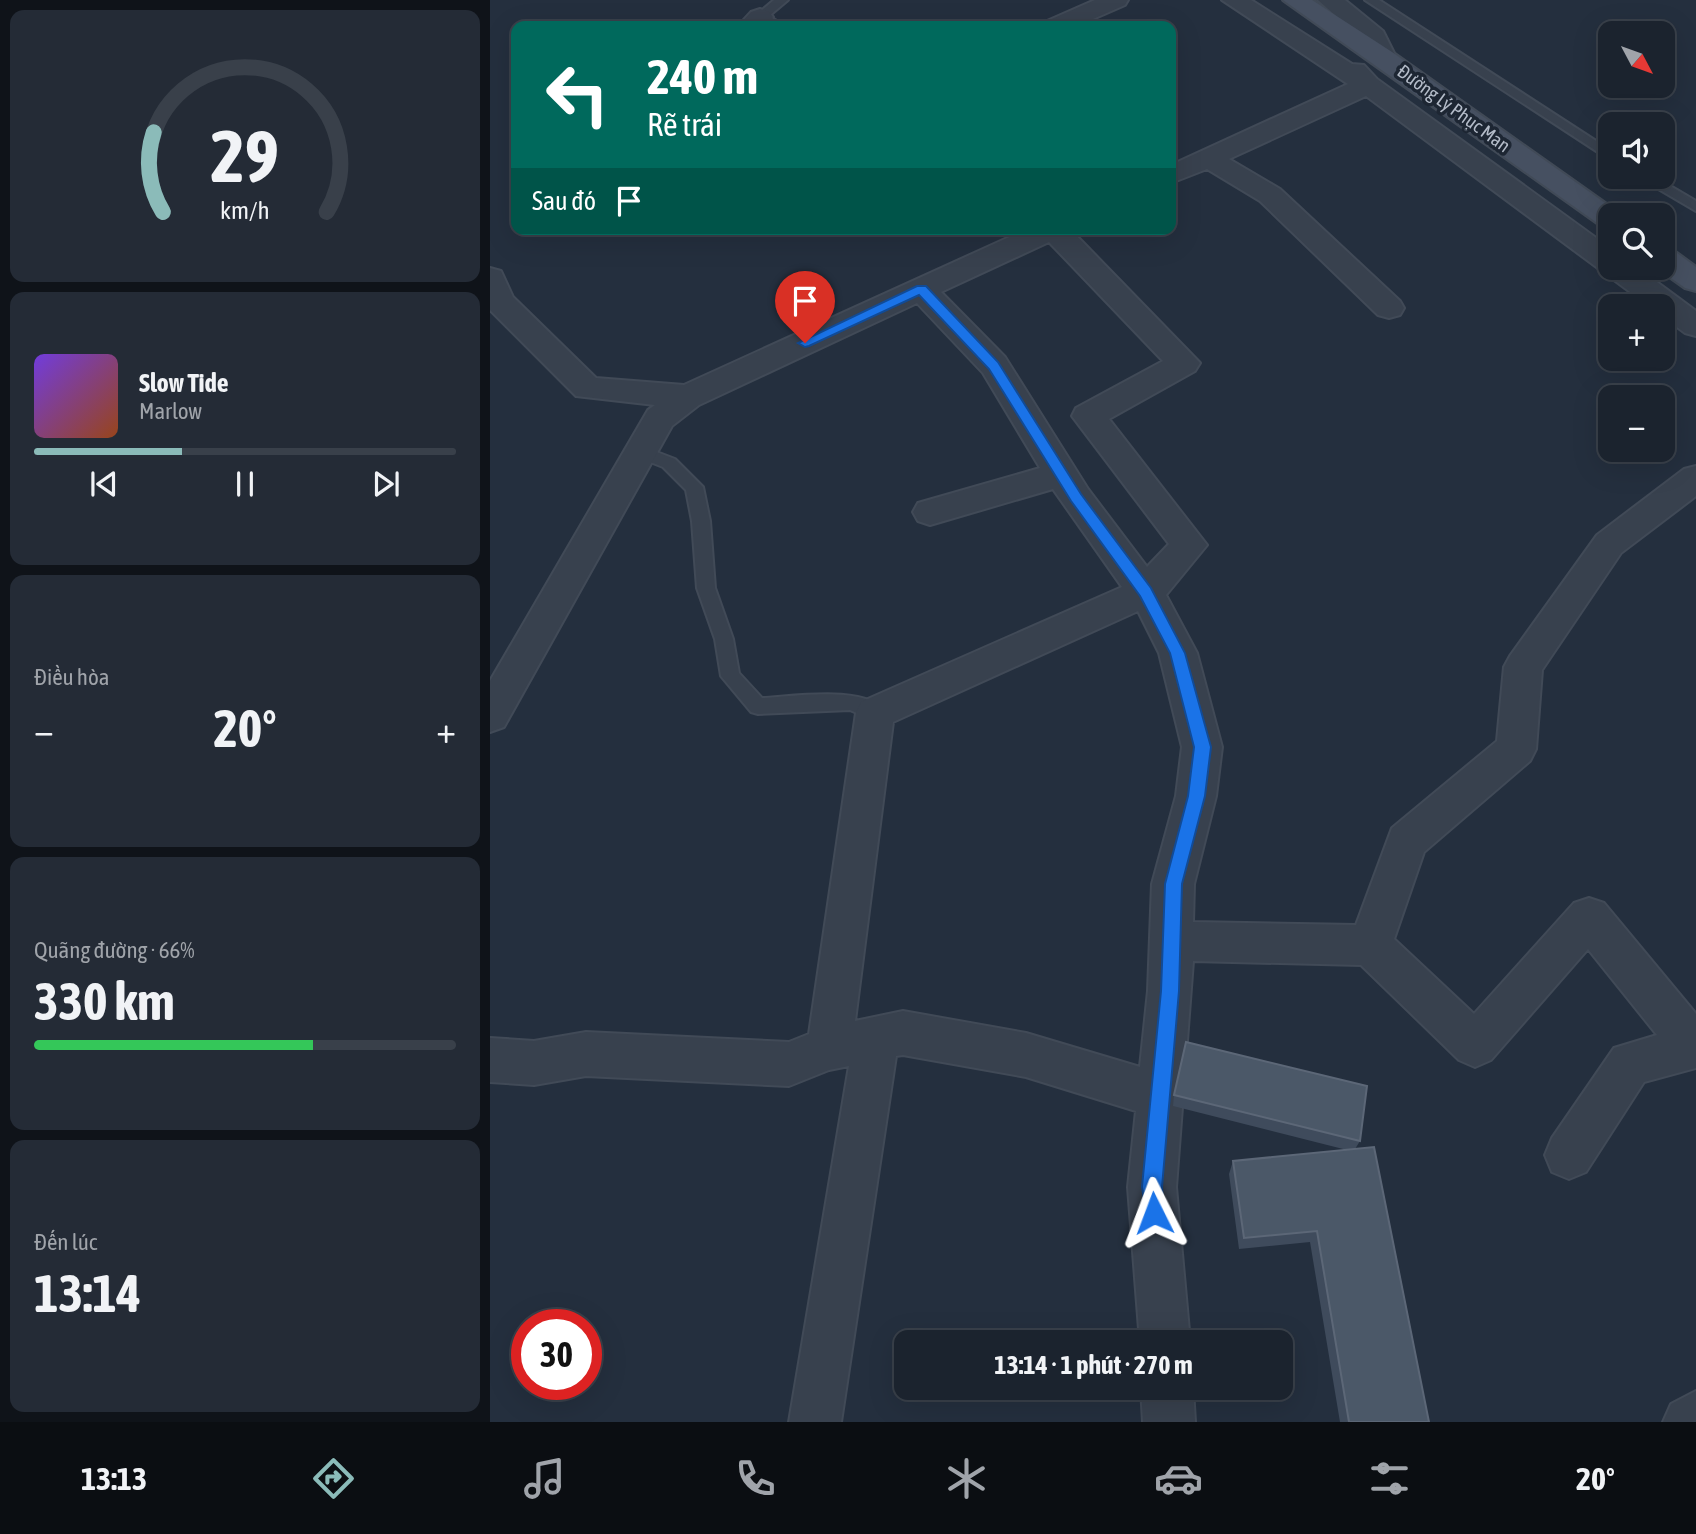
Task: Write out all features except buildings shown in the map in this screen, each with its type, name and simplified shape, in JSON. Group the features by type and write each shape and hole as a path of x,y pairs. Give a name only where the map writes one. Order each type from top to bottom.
{"main road":[{"name":"Đường Lý Phục Man","path":"1295,0 1383,57 1598,210"},
{"path":"1675,266 1696,281"}],"street":[{"path":"1234,0 1484,155 1598,235"},
{"path":"1254,0 1317,37 1379,92 1598,252"},
{"path":"1331,0 1374,36 1383,57"},
{"path":"1067,21 1109,1"},
{"path":"1191,166 1379,92"},
{"path":"1176,150 1191,166 1270,195 1389,308"},
{"path":"829,1048 875,713 1146,592 1189,545 1088,416 1184,363 1059,235"},
{"path":"491,713 660,418 688,397 921,289 1011,237"},
{"path":"490,278 500,302 587,388 688,397"},
{"path":"1634,280 1696,326"},
{"path":"1669,280 1696,295"},
{"path":"921,289 993,365 1062,474 1146,592 1178,653 1202,747 1196,796 1173,884 1161,1096 1152,1187 1164,1330"},
{"path":"930,512 1062,474"},
{"path":"1370,945 1407,842 1516,749 1523,667 1609,544 1696,478"},
{"path":"1171,941 1370,945 1475,1045 1589,917 1695,1046 1630,1064 1569,1155"},
{"path":"490,1060 534,1063 586,1054 789,1063 829,1048 903,1033 1026,1055 1161,1096"},
{"path":"814,1422 876,1039"},
{"path":"1168,1400 1169,1422"},
{"path":"1689,1422 1696,1417"}],"lane":[{"path":"765,21 782,0"},
{"path":"1371,0 1598,148"},
{"path":"1667,189 1696,206"},
{"path":"641,452 669,463 694,487 701,521 706,588 724,639 730,676 758,706 852,702 875,713"}],"route":[{"path":"805,343 921,289 993,365 1076,498 1146,592 1178,653 1202,747 1196,796 1173,884 1170,991 1152,1187 1154,1213"}]}
